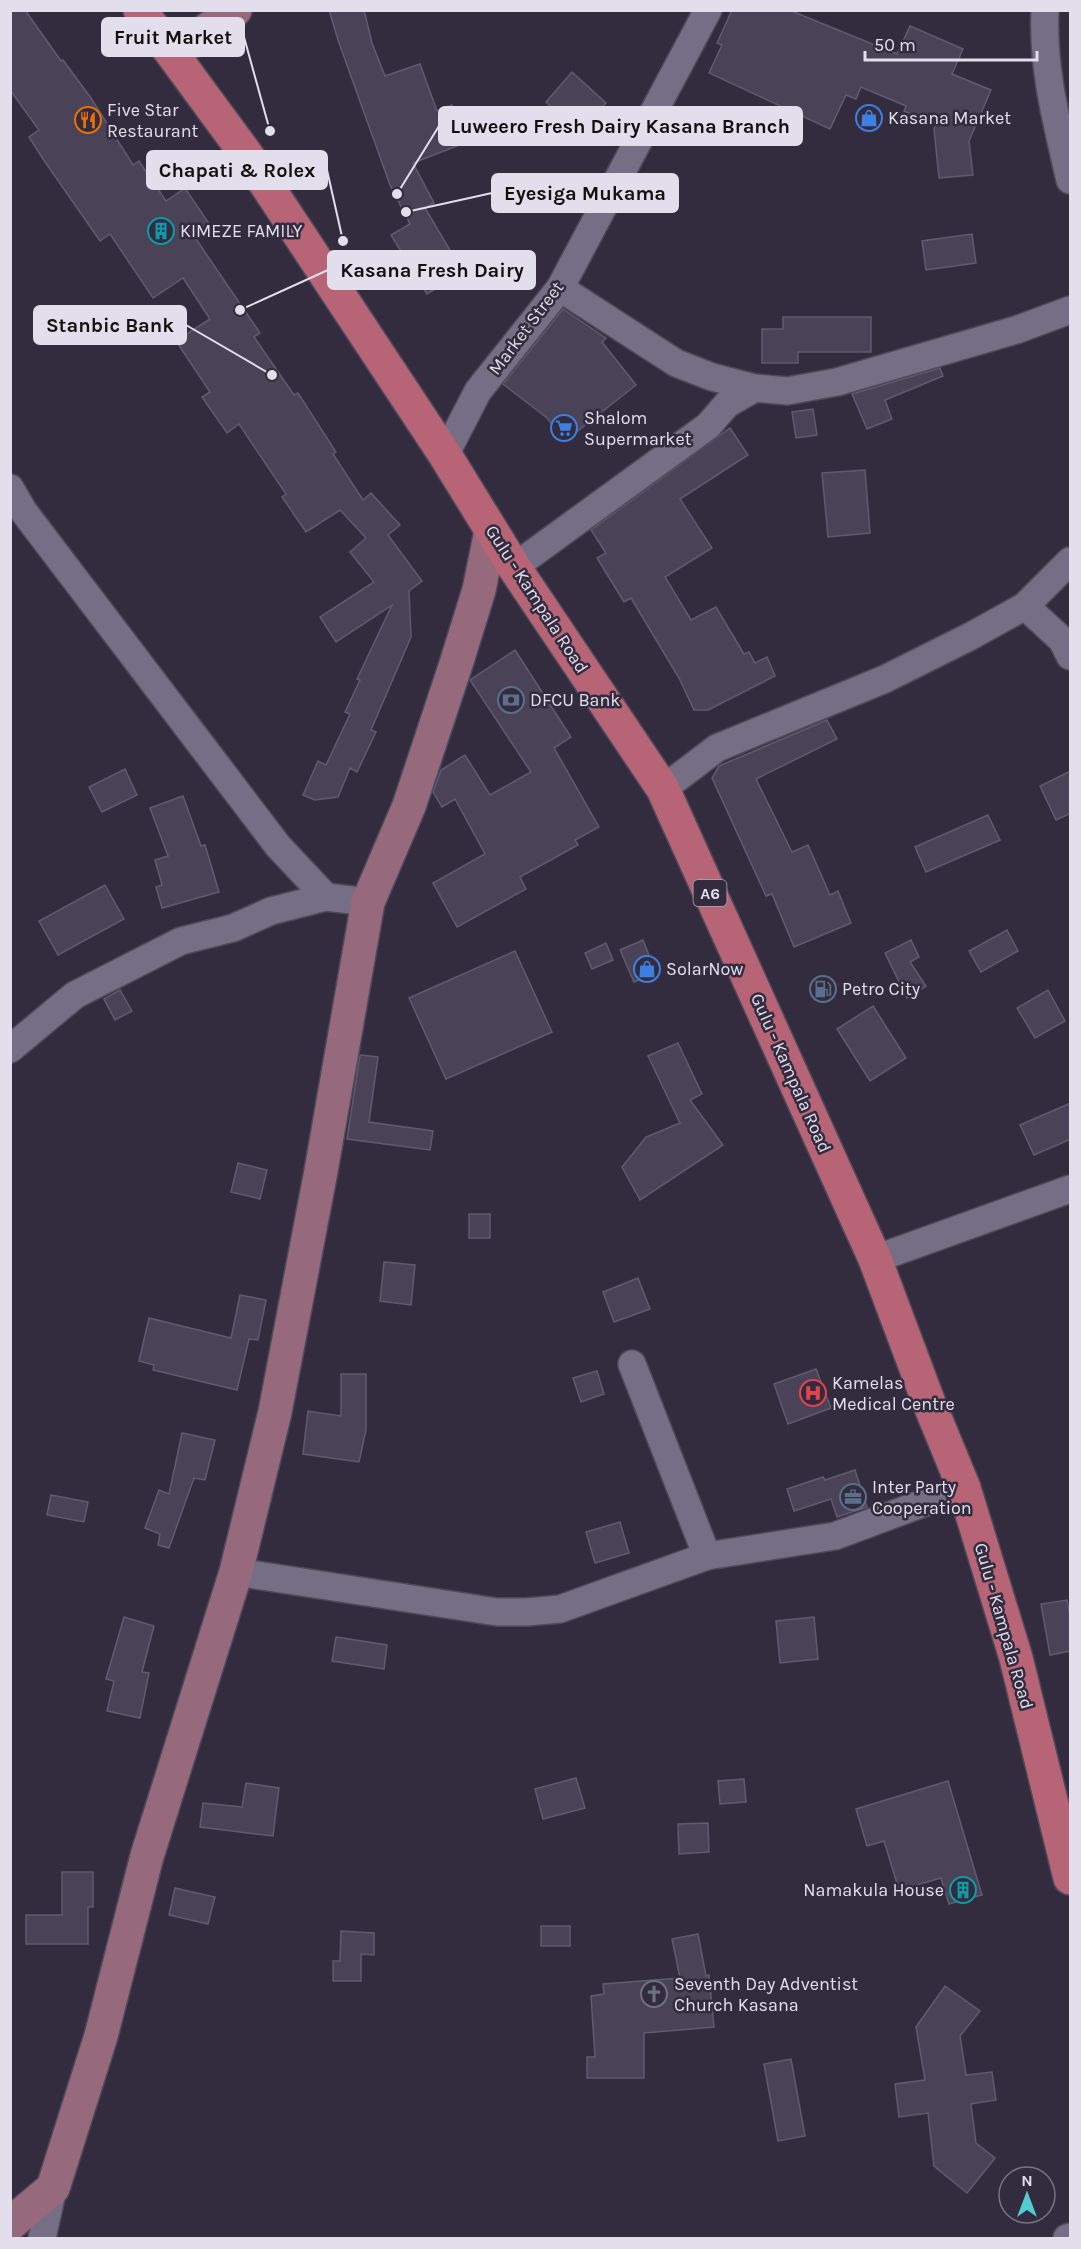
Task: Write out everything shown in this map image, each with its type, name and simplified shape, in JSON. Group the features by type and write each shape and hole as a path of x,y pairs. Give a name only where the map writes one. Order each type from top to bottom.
{"main road":[{"name":"Gulu - Kampala Road","path":"140,10 246,154 445,455 514,567 663,789 875,1259 929,1403 964,1488 1016,1658 1071,1878"}],"street":[{"path":"173,54 235,10"},
{"name":"Market Street","path":"445,455 478,391 560,288 708,10"},
{"path":"1045,10 1044,31 1050,93 1071,180"},
{"path":"560,288 676,363 712,377 755,388 787,391 837,382 1016,330 1071,310"},
{"path":"514,567 708,426 727,404 755,388"},
{"path":"10,488 24,512 278,846 326,897"},
{"path":"42,2238 53,2188 100,2036 147,1856 236,1572 275,1412 321,1171 368,902 409,806 457,662 479,590 491,531"},
{"path":"663,789 717,748 885,679 934,656 1025,606 1071,561"},
{"path":"1025,606 1062,640 1071,656"},
{"path":"10,1049 75,995 181,941 233,928 271,911 326,897 368,902"},
{"path":"875,1259 1071,1189"},
{"path":"632,1364 707,1556"},
{"path":"236,1572 497,1612 560,1609 707,1556 835,1536 964,1488"},
{"path":"10,2224 53,2188"}],"building":[{"path":"10,10 25,10 61,61 63,60 91,98 133,165 139,161 166,201 185,188 210,225 194,236 260,333 254,337 294,395 298,393 336,452 333,454 363,500 371,493 400,525 388,535 422,581 409,591 411,637 371,730 376,732 357,772 350,768 338,797 315,800 303,795 318,761 326,765 350,714 345,712 360,680 357,679 392,605 336,642 320,617 374,582 350,552 366,538 340,510 306,532 282,497 286,494 239,424 227,433 202,397 210,392 176,341 210,319 183,278 153,298 110,234 100,241 43,159 29,137 39,130 10,90"},
{"path":"329,10 364,10 372,43 385,76 420,64 437,111 452,105 458,121 472,115 480,137 413,163 434,203 425,208 463,272 427,294 391,235 410,224 390,185"},
{"name":"Kasana Market","path":"732,10 789,10 897,54 910,26 963,49 952,74 991,90 969,141 973,175 939,178 934,129 936,124 904,111 906,106 861,87 856,99 846,95 830,129 709,73 722,45 717,43"},
{"path":"572,72 606,103 579,132 546,102"},
{"path":"972,234 976,263 926,270 922,241"},
{"path":"563,309 606,338 602,342 636,385 565,441 547,418 503,384"},
{"path":"783,317 871,317 871,352 798,352 798,363 762,363 762,329 783,329"},
{"path":"940,368 943,376 885,400 892,419 867,429 852,394"},
{"path":"813,409 817,435 796,438 792,412"},
{"path":"730,428 748,455 680,499 712,548 665,577 691,620 716,607 744,654 749,652 755,663 767,657 775,676 708,710 694,710 679,678 631,598 624,602 597,558 606,553 591,530"},
{"path":"865,470 870,533 828,537 822,473"},
{"path":"515,650 571,737 554,748 599,827 575,840 578,845 520,877 526,889 457,927 433,883 485,854 455,799 442,807 433,792 441,770 465,755 490,795 531,772 470,680"},
{"path":"827,720 837,739 756,779 792,852 808,845 830,895 838,891 851,923 794,947 772,894 766,896 712,778 719,766"},
{"path":"125,769 137,795 102,812 89,787"},
{"path":"1071,771 1071,813 1056,820 1040,786"},
{"path":"183,796 201,846 205,845 219,892 162,908 156,887 162,885 155,860 168,856 150,808"},
{"path":"988,815 1000,840 926,872 915,847"},
{"path":"105,885 124,919 58,955 39,921"},
{"path":"1007,930 1018,951 981,972 969,951"},
{"path":"643,940 656,973 634,982 620,950"},
{"path":"911,940 919,957 910,962 926,986 907,998 885,953"},
{"path":"606,943 613,960 592,969 585,953"},
{"path":"515,951 552,1032 446,1079 409,998"},
{"path":"120,990 132,1011 115,1020 104,999"},
{"path":"1048,990 1065,1021 1035,1038 1017,1008"},
{"path":"873,1006 906,1058 870,1081 837,1029"},
{"path":"678,1043 702,1094 690,1100 723,1145 640,1200 622,1167 646,1137 680,1123 648,1056"},
{"path":"360,1055 378,1057 369,1122 433,1131 430,1150 347,1139"},
{"path":"1071,1103 1071,1139 1034,1155 1020,1125"},
{"path":"238,1163 267,1170 260,1199 231,1192"},
{"path":"469,1214 490,1214 490,1238 469,1238"},
{"path":"384,1262 415,1265 411,1305 380,1301"},
{"path":"638,1278 650,1309 614,1322 603,1292"},
{"path":"240,1295 266,1300 258,1340 249,1339 237,1390 153,1370 154,1365 139,1361 149,1318 231,1338"},
{"path":"816,1369 831,1408 788,1424 774,1384"},
{"path":"597,1371 604,1394 581,1402 573,1378"},
{"path":"341,1374 366,1374 366,1430 359,1462 303,1454 308,1411 341,1416"},
{"path":"182,1433 215,1440 205,1480 194,1478 169,1548 158,1545 160,1534 145,1528 159,1490 169,1494"},
{"path":"855,1470 867,1507 837,1517 831,1499 794,1511 787,1489 823,1477 825,1480"},
{"path":"51,1495 88,1502 84,1522 47,1515"},
{"path":"620,1522 629,1553 595,1563 586,1532"},
{"path":"1067,1600 1071,1621 1071,1651 1050,1655 1041,1604"},
{"path":"124,1617 154,1626 142,1672 149,1673 140,1718 107,1711 114,1681 106,1679"},
{"path":"814,1617 818,1659 780,1663 776,1621"},
{"path":"336,1637 387,1645 384,1669 332,1661"},
{"path":"576,1778 585,1808 543,1819 535,1789"},
{"path":"744,1779 746,1802 720,1804 718,1781"},
{"path":"948,1781 982,1895 949,1904 941,1878 899,1890 884,1841 867,1846 856,1809"},
{"path":"246,1783 279,1788 273,1836 200,1827 203,1803 242,1807"},
{"path":"708,1823 709,1852 679,1854 678,1824"},
{"path":"62,1872 93,1872 93,1907 88,1907 88,1944 26,1944 26,1915 62,1915"},
{"path":"175,1888 215,1897 208,1924 169,1915"},
{"path":"541,1926 570,1926 570,1946 541,1946"},
{"path":"341,1931 374,1933 374,1955 361,1954 361,1981 333,1981 333,1961 340,1961"},
{"path":"698,1934 706,1976 709,1975 714,2027 644,2033 644,2078 587,2078 587,2057 595,2057 591,1996 604,1994 603,1984 680,1978 672,1939"},
{"path":"945,1986 980,2011 960,2036 966,2075 992,2072 996,2100 971,2104 976,2143 995,2158 967,2193 934,2166 928,2113 899,2117 895,2084 925,2080 916,2027"},
{"path":"791,2059 805,2136 778,2141 764,2064"}],"place":[{"name":"Kasana Market","path":"869,118"},
{"name":"Five Star Restaurant","path":"88,120"},
{"name":"Fruit Market","path":"270,131"},
{"name":"Luweero Fresh Dairy Kasana Branch","path":"397,194"},
{"name":"Eyesiga Mukama","path":"406,212"},
{"name":"KIMEZE FAMILY","path":"161,231"},
{"name":"Chapati & Rolex","path":"343,241"},
{"name":"Kasana Fresh Dairy","path":"240,310"},
{"name":"Stanbic Bank","path":"272,375"},
{"name":"Shalom Supermarket","path":"564,428"},
{"name":"DFCU Bank","path":"511,700"},
{"name":"SolarNow","path":"647,969"},
{"name":"Petro City","path":"823,989"},
{"name":"Kamelas Medical Centre","path":"813,1393"},
{"name":"Inter Party Cooperation","path":"853,1497"},
{"name":"Namakula House","path":"963,1890"},
{"name":"Seventh Day Adventist Church Kasana","path":"654,1994"}]}
